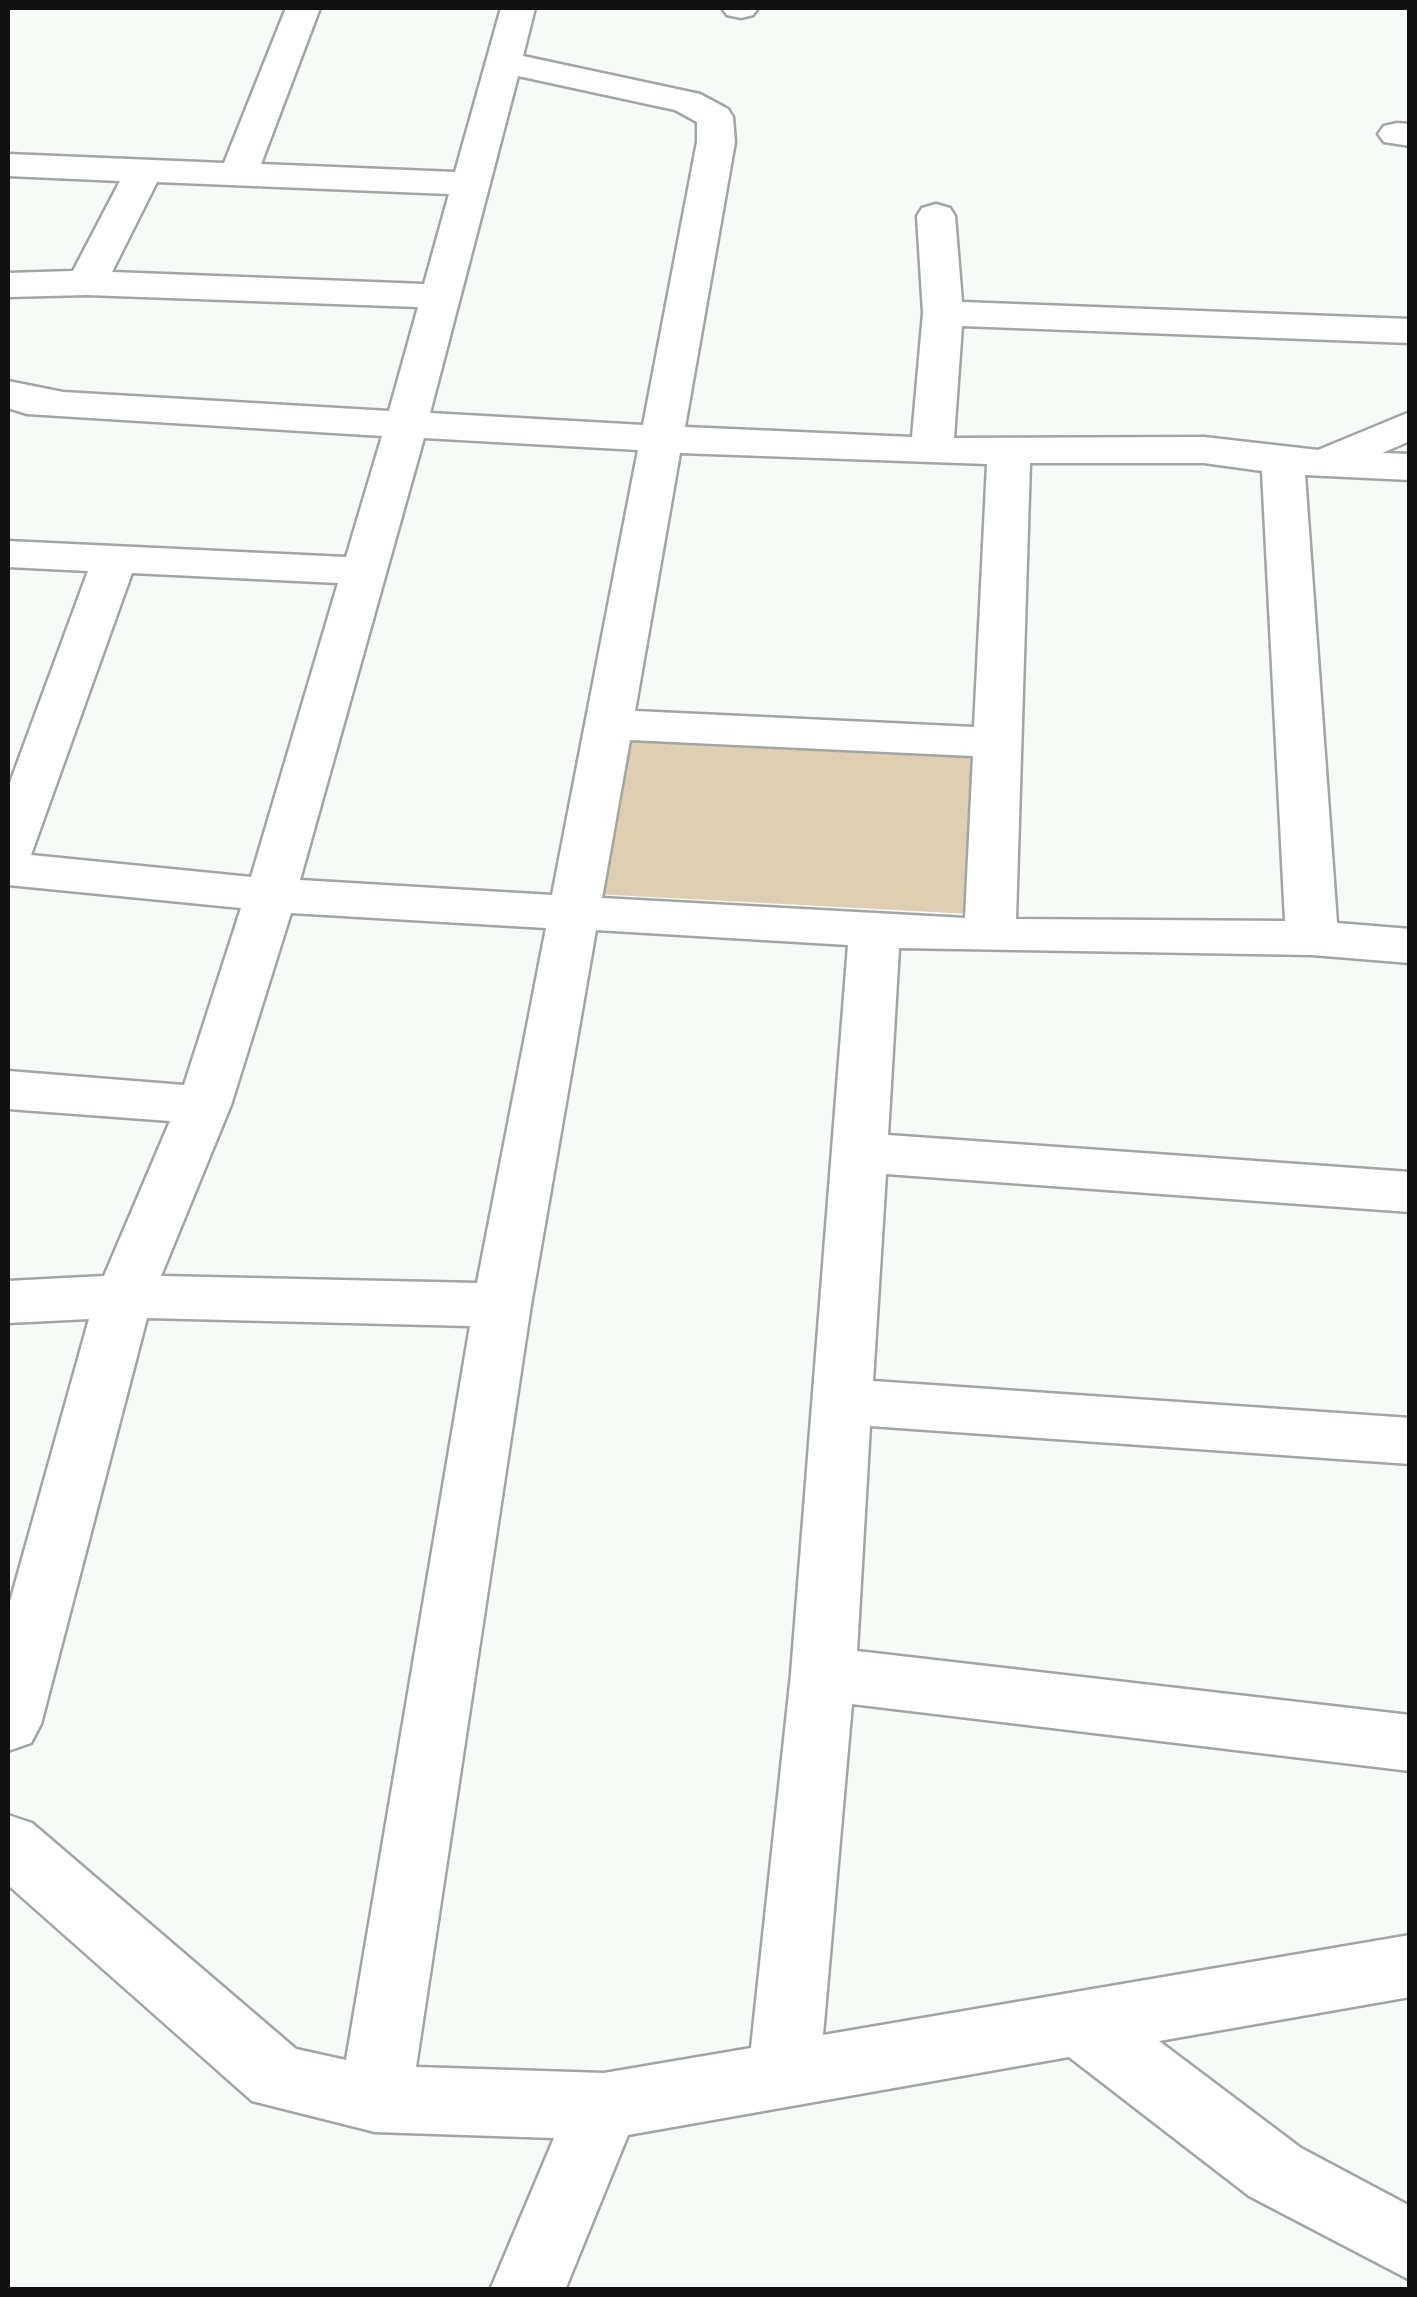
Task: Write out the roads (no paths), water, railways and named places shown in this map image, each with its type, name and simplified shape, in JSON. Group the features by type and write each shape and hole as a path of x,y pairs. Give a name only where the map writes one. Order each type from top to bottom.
{"street":[{"path":"239,174 303,8"},
{"path":"8,1724 124,1296 204,1105 271,896 361,570 408,422 438,296 506,63 518,8"},
{"path":"375,2099 502,1305 716,142 715,117 687,102 506,63"},
{"path":"8,165 471,184"},
{"path":"87,283 145,168"},
{"path":"932,451 943,313 936,216"},
{"path":"8,285 87,283 438,296"},
{"path":"943,313 1410,332"},
{"path":"8,392 27,401 64,405 662,439 932,451 1204,450 1303,462 1410,466"},
{"path":"1303,462 1410,424"},
{"path":"990,936 1010,451"},
{"path":"1303,462 1312,938"},
{"path":"8,554 361,570"},
{"path":"8,854 115,559"},
{"path":"609,724 998,744"},
{"path":"8,870 271,896 875,930 990,936 1312,938 1410,946"},
{"path":"784,2075 823,1674 839,1401 875,930"},
{"path":"8,1090 204,1105"},
{"path":"858,1152 1410,1192"},
{"path":"8,1302 124,1296 502,1305"},
{"path":"839,1401 1410,1441"},
{"path":"823,1674 1410,1742"},
{"path":"8,1844 277,2078 375,2099 604,2106 1410,1966"},
{"path":"1079,2023 1275,2172 1410,2245"},
{"path":"527,2290 604,2106"}]}
